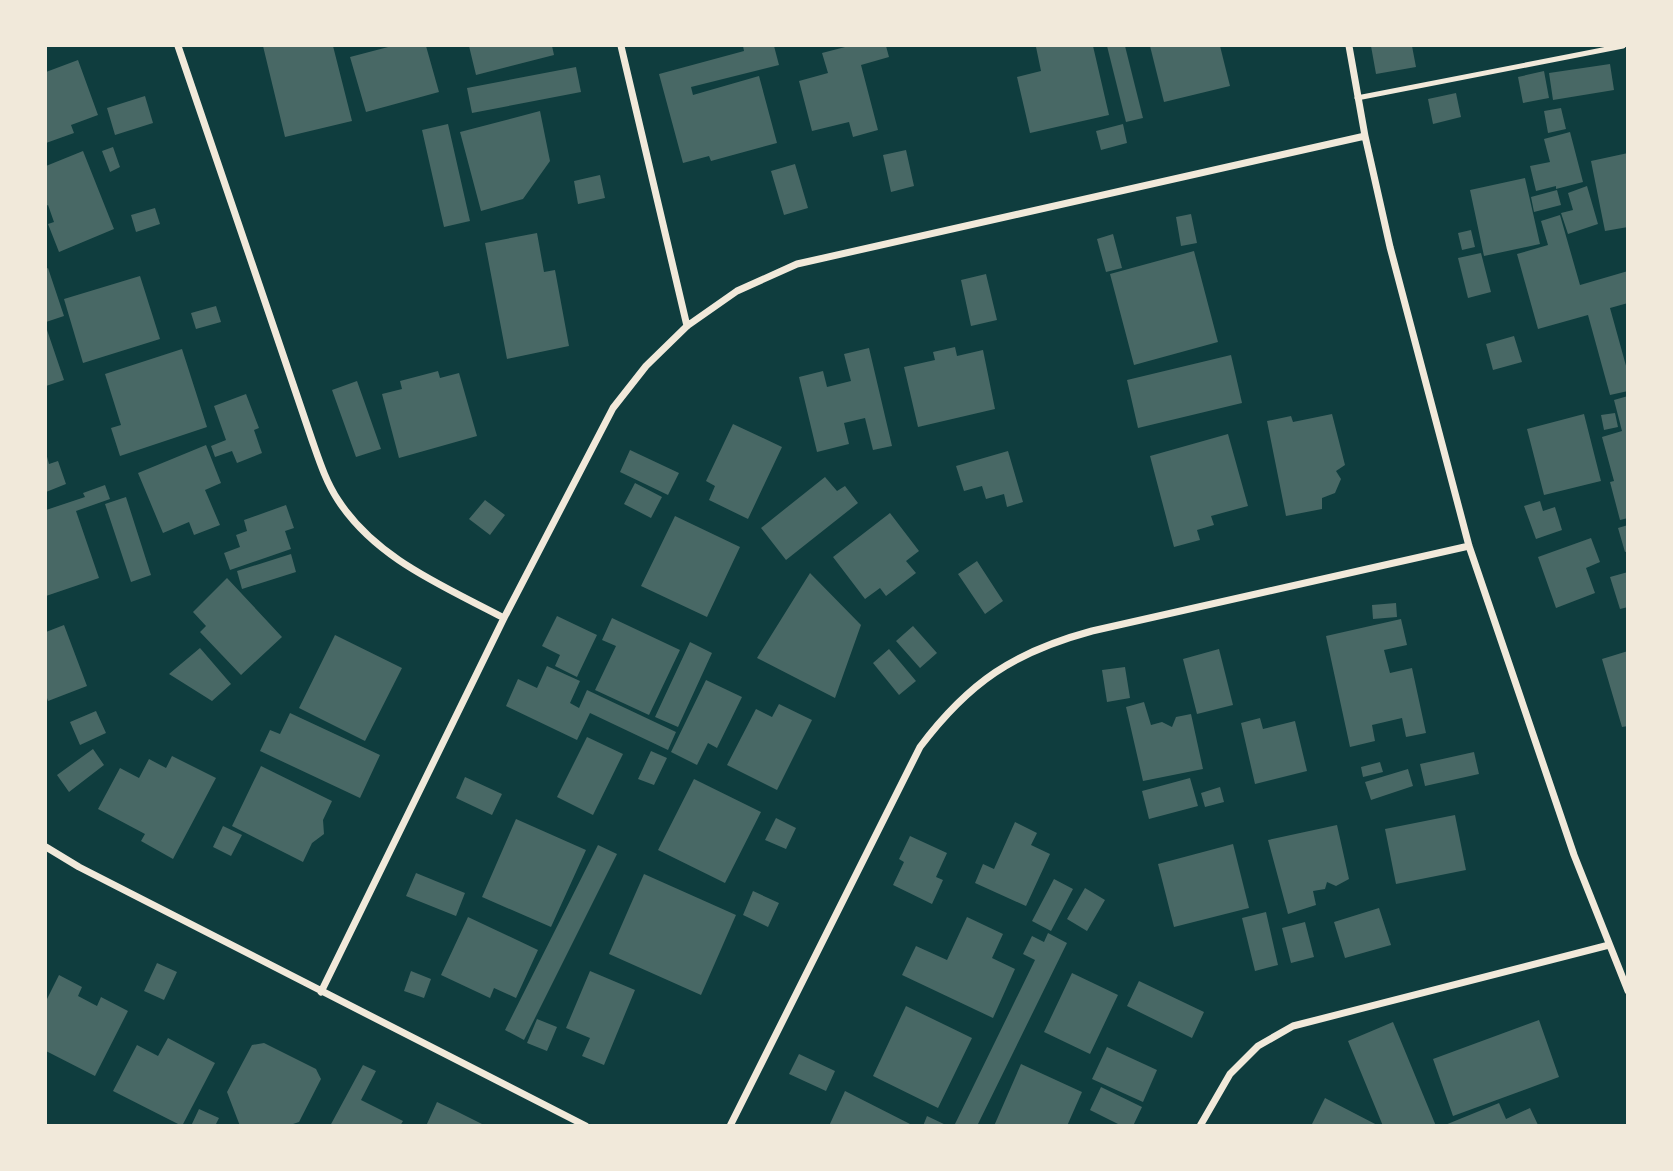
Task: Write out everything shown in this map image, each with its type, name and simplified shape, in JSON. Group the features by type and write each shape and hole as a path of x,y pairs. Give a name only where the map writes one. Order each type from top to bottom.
{"street":[{"path":"178,46 312,440 336,498 355,524 402,563 504,618"},
{"path":"621,46 687,326"},
{"path":"1349,46 1365,136 1408,318 1469,545 1574,855 1628,991"},
{"path":"321,992 504,618 613,408 646,366 687,326 737,291 797,264 1365,136"},
{"path":"730,1125 920,747 942,719 985,679 1025,654 1058,640 1469,545"},
{"path":"46,848 321,992 586,1125"},
{"path":"1200,1125 1230,1074 1258,1046 1293,1026 1609,944"}],"lane":[{"path":"1357,98 1623,46"}],"building":[{"path":"263,46 333,46 352,121 285,137"},
{"path":"392,46 426,46 439,92 366,112 350,57"},
{"path":"469,46 552,46 554,55 476,75"},
{"path":"743,46 774,46 779,65 691,87 693,95 759,76 777,143 711,161 709,156 683,163 659,74 744,51"},
{"path":"849,46 886,46 889,57 861,65 878,130 853,137 849,122 812,131 799,81 828,73 822,53"},
{"path":"1093,46 1109,115 1030,133 1017,77 1041,71 1036,47"},
{"path":"1107,46 1125,46 1143,118 1126,122"},
{"path":"1150,46 1220,46 1230,86 1164,102"},
{"path":"1371,46 1412,46 1416,67 1376,74"},
{"path":"78,60 98,115 71,125 74,133 46,143 46,72"},
{"path":"1610,64 1614,90 1553,100 1549,73"},
{"path":"576,67 581,92 472,113 467,88"},
{"path":"1544,71 1549,98 1523,103 1518,77"},
{"path":"1456,93 1461,117 1433,124 1428,99"},
{"path":"145,96 153,123 115,135 107,108"},
{"path":"1561,108 1566,129 1548,133 1544,111"},
{"path":"540,111 550,161 523,199 481,211 460,132"},
{"path":"448,124 470,221 444,227 422,130"},
{"path":"1123,124 1127,143 1101,150 1096,131"},
{"path":"1570,132 1583,182 1536,191 1530,166 1550,162 1544,139"},
{"path":"113,147 120,167 110,172 102,151"},
{"path":"906,150 914,186 891,192 883,155"},
{"path":"83,151 114,229 59,252 48,224 54,222 48,205 46,206 46,166"},
{"path":"1628,153 1628,227 1605,231 1591,161"},
{"path":"795,164 808,208 784,215 771,171"},
{"path":"600,175 605,198 578,204 574,181"},
{"path":"1525,178 1540,244 1484,256 1470,190"},
{"path":"1587,186 1598,224 1568,234 1561,213 1573,210 1568,193"},
{"path":"1557,190 1561,205 1534,212 1531,197"},
{"path":"155,208 160,224 136,232 131,215"},
{"path":"1191,214 1197,243 1181,246 1176,217"},
{"path":"1560,215 1580,285 1628,271 1628,303 1610,308 1628,373 1628,391 1610,395 1588,315 1538,329 1517,254 1548,245 1541,221"},
{"path":"1471,230 1475,247 1462,250 1458,233"},
{"path":"537,233 544,272 555,270 569,346 507,359 485,243"},
{"path":"1113,234 1122,268 1106,272 1097,239"},
{"path":"1194,251 1218,342 1134,365 1110,274"},
{"path":"1481,253 1491,292 1468,298 1458,258"},
{"path":"48,268 64,316 46,322 46,269"},
{"path":"986,274 997,320 971,326 961,280"},
{"path":"140,276 160,339 83,363 64,299"},
{"path":"216,306 221,322 196,329 191,313"},
{"path":"46,327 64,380 46,386"},
{"path":"1514,336 1522,362 1493,370 1486,344"},
{"path":"955,347 957,356 983,350 995,409 918,427 904,367 935,360 933,352"},
{"path":"869,348 892,446 873,450 865,418 844,423 849,444 817,452 799,377 823,371 827,387 851,381 844,354"},
{"path":"182,349 207,427 120,456 111,428 121,425 105,374"},
{"path":"1231,355 1242,403 1138,428 1127,380"},
{"path":"438,371 440,378 459,373 477,436 399,458 382,394 402,389 400,381"},
{"path":"357,381 381,449 356,457 332,390"},
{"path":"246,394 259,428 254,430 262,453 237,463 232,451 215,457 211,446 226,440 214,406"},
{"path":"1628,396 1628,518 1620,520 1610,482 1614,481 1602,437 1622,431 1614,400"},
{"path":"1615,413 1618,427 1604,430 1601,415"},
{"path":"1332,414 1345,465 1336,471 1341,479 1335,493 1322,498 1322,509 1286,516 1267,421 1291,416 1293,422"},
{"path":"1584,414 1601,481 1544,495 1527,429"},
{"path":"733,424 782,447 748,519 709,500 715,486 706,481"},
{"path":"1228,434 1248,506 1211,516 1214,525 1197,530 1200,540 1174,547 1150,456"},
{"path":"206,445 221,483 205,490 220,525 194,535 189,522 163,533 138,473"},
{"path":"630,450 679,473 668,495 620,472"},
{"path":"1008,451 1023,502 1007,507 1004,494 986,499 982,486 964,491 956,466"},
{"path":"46,453 49,464 58,461 66,484 46,492"},
{"path":"825,477 837,491 845,486 858,503 786,560 761,528"},
{"path":"635,483 662,497 651,518 624,504"},
{"path":"105,485 110,499 76,511 99,578 46,596 46,510 85,497 83,493"},
{"path":"126,497 151,575 131,582 105,504"},
{"path":"485,500 505,515 490,535 469,519"},
{"path":"1540,501 1543,511 1555,507 1562,530 1536,539 1524,506"},
{"path":"286,505 294,528 285,531 291,549 230,570 224,553 240,547 236,535 247,531 244,520"},
{"path":"890,513 919,551 906,561 916,573 886,596 880,588 865,599 833,557"},
{"path":"675,516 740,547 707,617 641,586"},
{"path":"1628,525 1628,551 1625,552 1618,528"},
{"path":"1591,538 1600,562 1586,568 1595,593 1556,608 1538,557"},
{"path":"291,554 296,572 242,589 237,571"},
{"path":"977,561 1003,601 985,614 958,574"},
{"path":"1628,572 1628,607 1620,609 1610,577"},
{"path":"810,573 861,625 835,698 757,658"},
{"path":"227,578 282,637 241,675 200,632 206,626 193,612"},
{"path":"1396,603 1397,617 1373,619 1372,605"},
{"path":"557,616 597,635 577,677 555,666 560,655 542,646"},
{"path":"612,618 680,650 649,715 595,690 616,646 602,640"},
{"path":"1401,619 1407,645 1384,650 1390,673 1412,668 1426,733 1406,737 1402,718 1372,725 1375,741 1350,747 1326,636"},
{"path":"64,625 87,686 48,701 46,632"},
{"path":"913,626 937,653 920,668 896,641"},
{"path":"335,635 402,668 365,741 299,708"},
{"path":"690,642 712,653 678,727 655,717"},
{"path":"200,648 231,684 212,701 169,674"},
{"path":"889,649 916,681 899,695 873,663"},
{"path":"1219,649 1233,705 1197,714 1183,659"},
{"path":"1628,651 1628,726 1622,727 1602,659"},
{"path":"547,666 580,681 570,703 579,708 587,690 676,732 668,750 590,713 577,740 506,706 518,679 537,688"},
{"path":"1125,667 1130,698 1107,702 1102,670"},
{"path":"706,680 742,697 717,748 708,743 697,765 671,752"},
{"path":"1144,702 1151,725 1162,722 1172,727 1176,717 1191,714 1203,769 1143,781 1126,707"},
{"path":"779,704 812,720 777,790 727,765 756,709 772,717"},
{"path":"96,711 106,733 80,745 70,722"},
{"path":"290,713 380,755 360,798 260,751 270,730 280,734"},
{"path":"1260,718 1263,729 1295,721 1307,771 1255,784 1241,723"},
{"path":"587,737 623,754 593,815 557,797"},
{"path":"93,749 104,765 69,792 57,775"},
{"path":"651,751 667,758 654,785 638,779"},
{"path":"1474,752 1479,774 1425,786 1420,764"},
{"path":"172,756 216,778 173,859 141,841 145,834 98,809 120,768 139,778 149,759 166,768"},
{"path":"1380,762 1383,772 1363,777 1361,767"},
{"path":"261,766 332,801 323,820 324,834 312,843 303,862 232,826"},
{"path":"1408,769 1413,786 1371,800 1365,782"},
{"path":"465,777 502,794 492,815 456,798"},
{"path":"1190,778 1198,806 1149,819 1142,791"},
{"path":"694,779 761,812 725,883 658,850"},
{"path":"1220,787 1224,802 1205,807 1201,793"},
{"path":"1455,815 1466,870 1396,884 1385,829"},
{"path":"776,818 796,828 786,849 765,840"},
{"path":"516,819 586,850 551,927 482,897"},
{"path":"1015,822 1037,833 1031,845 1050,854 1026,906 975,883 983,864 994,869"},
{"path":"1337,825 1349,879 1336,886 1327,882 1325,889 1313,891 1316,905 1288,914 1268,840"},
{"path":"223,826 242,835 231,856 213,847"},
{"path":"910,836 947,853 936,877 943,880 932,904 893,885 904,862 899,859"},
{"path":"1233,844 1249,908 1174,927 1158,864"},
{"path":"598,845 617,854 524,1040 505,1030"},
{"path":"416,873 465,893 456,916 406,896"},
{"path":"644,874 736,915 701,995 609,954"},
{"path":"1054,879 1073,889 1051,931 1032,921"},
{"path":"1085,888 1105,900 1087,931 1067,919"},
{"path":"753,891 779,903 768,927 743,915"},
{"path":"1379,908 1391,945 1345,958 1334,922"},
{"path":"1266,912 1278,965 1255,971 1242,918"},
{"path":"468,917 538,950 516,998 494,988 490,998 441,975"},
{"path":"967,917 1003,934 992,958 1015,969 993,1018 902,975 916,946 947,960"},
{"path":"1305,922 1314,957 1291,963 1282,928"},
{"path":"1048,933 1067,943 977,1126 954,1126 1035,960 1023,954 1032,936 1044,942"},
{"path":"157,963 177,972 164,1000 144,991"},
{"path":"411,971 431,979 424,998 404,991"},
{"path":"590,971 635,990 604,1065 582,1056 590,1038 566,1028"},
{"path":"1072,973 1118,995 1090,1054 1044,1032"},
{"path":"59,975 82,987 78,996 97,1006 101,997 128,1011 95,1076 46,1051 46,1001"},
{"path":"1139,981 1204,1012 1192,1038 1127,1006"},
{"path":"906,1006 972,1038 938,1108 873,1076"},
{"path":"537,1019 557,1027 547,1051 527,1043"},
{"path":"1539,1020 1559,1077 1453,1116 1433,1059"},
{"path":"1393,1022 1436,1126 1383,1126 1348,1041"},
{"path":"168,1038 215,1063 182,1126 113,1091 137,1045 158,1056"},
{"path":"264,1043 316,1069 321,1079 299,1122 287,1126 240,1126 227,1092 252,1045"},
{"path":"1107,1047 1157,1070 1143,1102 1092,1079"},
{"path":"799,1054 835,1071 826,1091 789,1074"},
{"path":"1021,1064 1082,1092 1067,1126 994,1126"},
{"path":"363,1065 376,1071 361,1100 403,1121 400,1126 330,1126"},
{"path":"1101,1087 1142,1107 1133,1126 1122,1126 1090,1110"},
{"path":"845,1091 914,1126 829,1126"},
{"path":"1325,1098 1379,1126 1311,1126"},
{"path":"437,1102 456,1111 486,1126 426,1126"},
{"path":"1499,1103 1506,1119 1530,1108 1538,1125 1445,1125"},
{"path":"199,1109 219,1118 215,1126 191,1126"},
{"path":"927,1116 948,1126 923,1126"}]}
